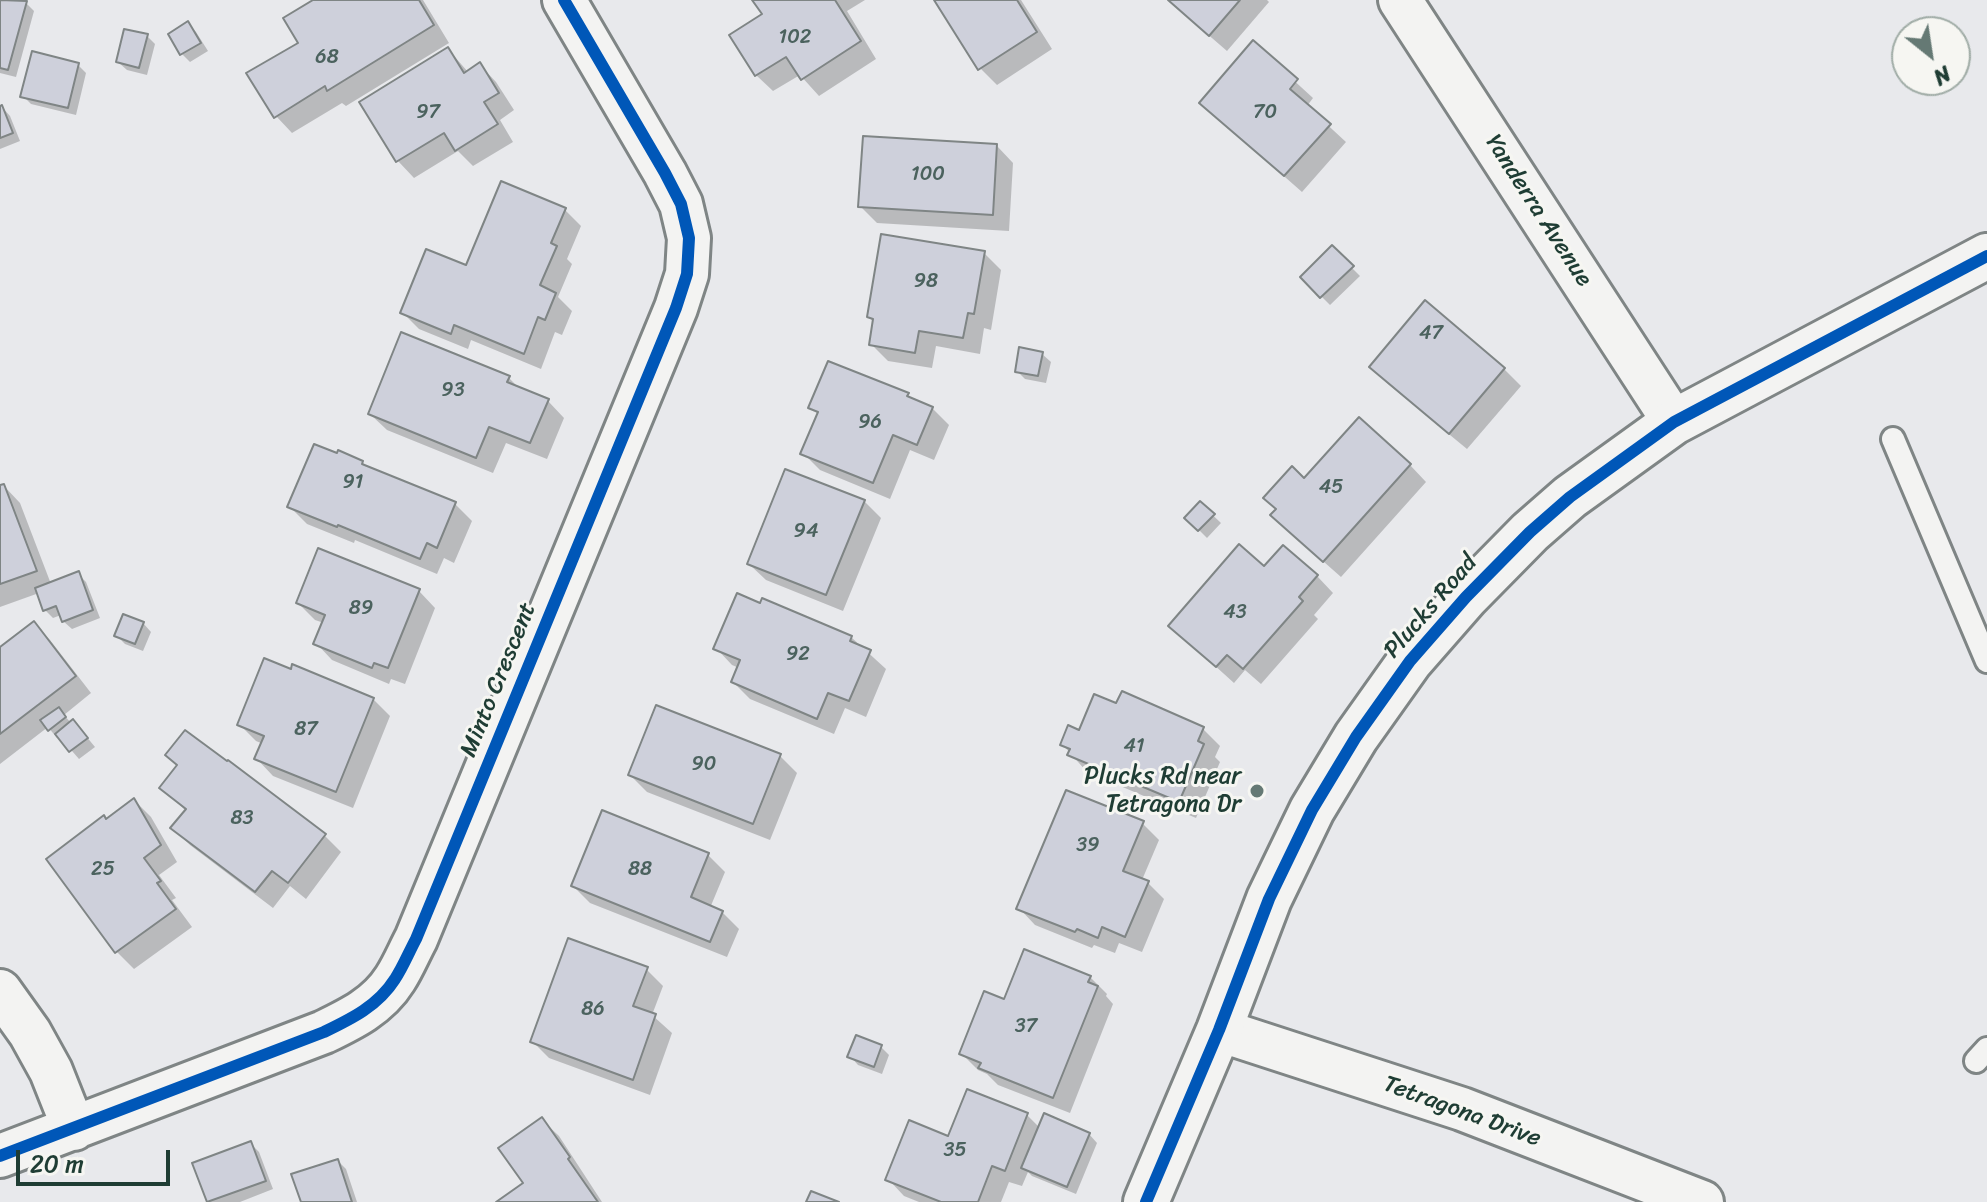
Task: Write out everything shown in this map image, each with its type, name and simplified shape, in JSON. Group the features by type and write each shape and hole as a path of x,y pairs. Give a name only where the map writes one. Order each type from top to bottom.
{"street":[{"name":"Minto Crescent","path":"0,1156 324,1032 355,1017 376,1002 394,980 416,939 670,323 687,274 689,238 681,204 564,0"},
{"name":"Yanderra Avenue","path":"1400,0 1674,422"},
{"name":"Plucks Road","path":"1146,1202 1219,1030 1269,899 1312,810 1356,737 1410,661 1466,597 1530,532 1570,497 1674,422 1987,256"},
{"path":"0,991 30,1033 51,1071 74,1129"},
{"name":"Tetragona Drive","path":"1219,1030 1462,1109 1702,1202"}],"lane":[{"path":"1893,439 1987,661"}],"building":[{"path":"0,0 27,1 8,70 0,68"},
{"path":"313,0 419,0 434,25 327,91 325,86 274,118 246,73 298,43 283,18"},
{"path":"752,0 835,0 861,41 801,80 786,57 755,76 729,35 762,14"},
{"path":"934,0 1017,0 1037,32 978,70"},
{"path":"1168,0 1240,0 1209,36"},
{"path":"188,21 201,43 180,55 168,34"},
{"path":"124,29 148,34 139,68 116,62"},
{"path":"1253,40 1298,79 1290,89 1331,124 1284,176 1199,103"},
{"path":"448,47 464,73 480,62 499,93 484,102 498,124 455,151 444,133 396,162 359,102"},
{"path":"32,51 79,63 68,108 20,97"},
{"path":"0,106 13,133 0,138"},
{"path":"863,136 997,144 993,215 858,207"},
{"path":"501,181 566,208 551,243 557,246 540,285 556,293 545,320 538,317 524,354 454,325 451,334 400,313 426,249 466,265"},
{"path":"881,234 985,251 974,314 968,313 963,338 919,331 915,353 869,345 873,319 867,317"},
{"path":"1332,245 1354,266 1320,298 1300,277"},
{"path":"1425,300 1505,368 1449,434 1369,367"},
{"path":"401,332 510,376 507,382 549,399 530,443 489,427 476,458 368,414"},
{"path":"1019,347 1043,352 1038,376 1015,372"},
{"path":"828,361 909,393 907,396 933,407 917,445 893,435 873,483 800,454 818,412 808,408"},
{"path":"1359,417 1411,464 1323,562 1270,515 1276,509 1263,498 1292,466 1304,478"},
{"path":"314,444 337,453 338,450 363,461 362,464 456,502 437,548 427,543 420,559 287,507"},
{"path":"785,469 865,500 826,595 747,564"},
{"path":"4,484 37,571 0,584 0,485"},
{"path":"1200,501 1215,514 1198,531 1184,518"},
{"path":"1239,544 1264,566 1283,545 1318,575 1299,597 1303,601 1243,669 1227,655 1216,667 1168,626"},
{"path":"318,548 420,589 388,668 374,663 372,668 313,644 325,615 296,603"},
{"path":"79,571 93,610 62,622 56,606 43,611 35,588"},
{"path":"737,593 760,603 762,598 852,636 850,641 871,650 849,701 828,693 817,719 731,682 740,660 713,649"},
{"path":"123,614 144,622 135,644 114,636"},
{"path":"34,621 76,676 0,734 0,647"},
{"path":"264,658 291,669 292,664 374,698 336,792 254,759 264,736 237,725"},
{"path":"1122,691 1204,727 1198,741 1204,744 1179,802 1067,755 1070,749 1060,745 1068,725 1079,730 1094,694 1116,703"},
{"path":"656,705 781,754 753,824 628,775"},
{"path":"59,707 66,717 48,731 40,720"},
{"path":"73,719 88,738 69,752 55,734"},
{"path":"185,730 326,834 288,883 272,871 255,892 170,828 186,809 159,788 177,765 165,755"},
{"path":"1066,790 1144,821 1123,871 1149,881 1125,937 1102,927 1098,938 1016,909"},
{"path":"134,798 161,845 144,858 176,909 115,953 46,859 104,815 106,819"},
{"path":"602,810 709,853 691,897 723,911 710,942 571,886"},
{"path":"568,938 648,967 633,1006 656,1014 633,1080 530,1042"},
{"path":"1024,949 1091,976 1088,982 1098,986 1053,1098 978,1068 981,1063 959,1054 984,991 1004,999"},
{"path":"856,1035 882,1045 874,1067 847,1057"},
{"path":"967,1089 1028,1113 1005,1171 992,1166 978,1202 941,1202 885,1180 909,1120 948,1136"},
{"path":"1044,1113 1090,1133 1067,1187 1021,1168"},
{"path":"542,1117 598,1202 496,1202 523,1183 498,1148"},
{"path":"251,1141 266,1181 207,1202 192,1163"},
{"path":"338,1159 352,1202 301,1202 291,1174"},
{"path":"811,1191 839,1202 806,1202"}],"cycle path":[{"path":"0,1156 324,1032 372,1004 401,970 676,308 687,274 689,238 681,204 564,0"},
{"path":"1146,1202 1219,1030 1269,899 1312,810 1356,737 1410,661 1466,597 1530,532 1570,497 1674,422 1987,256"}],"place":[{"name":"Plucks Rd near Tetragona Dr","path":"1257,791"}]}
